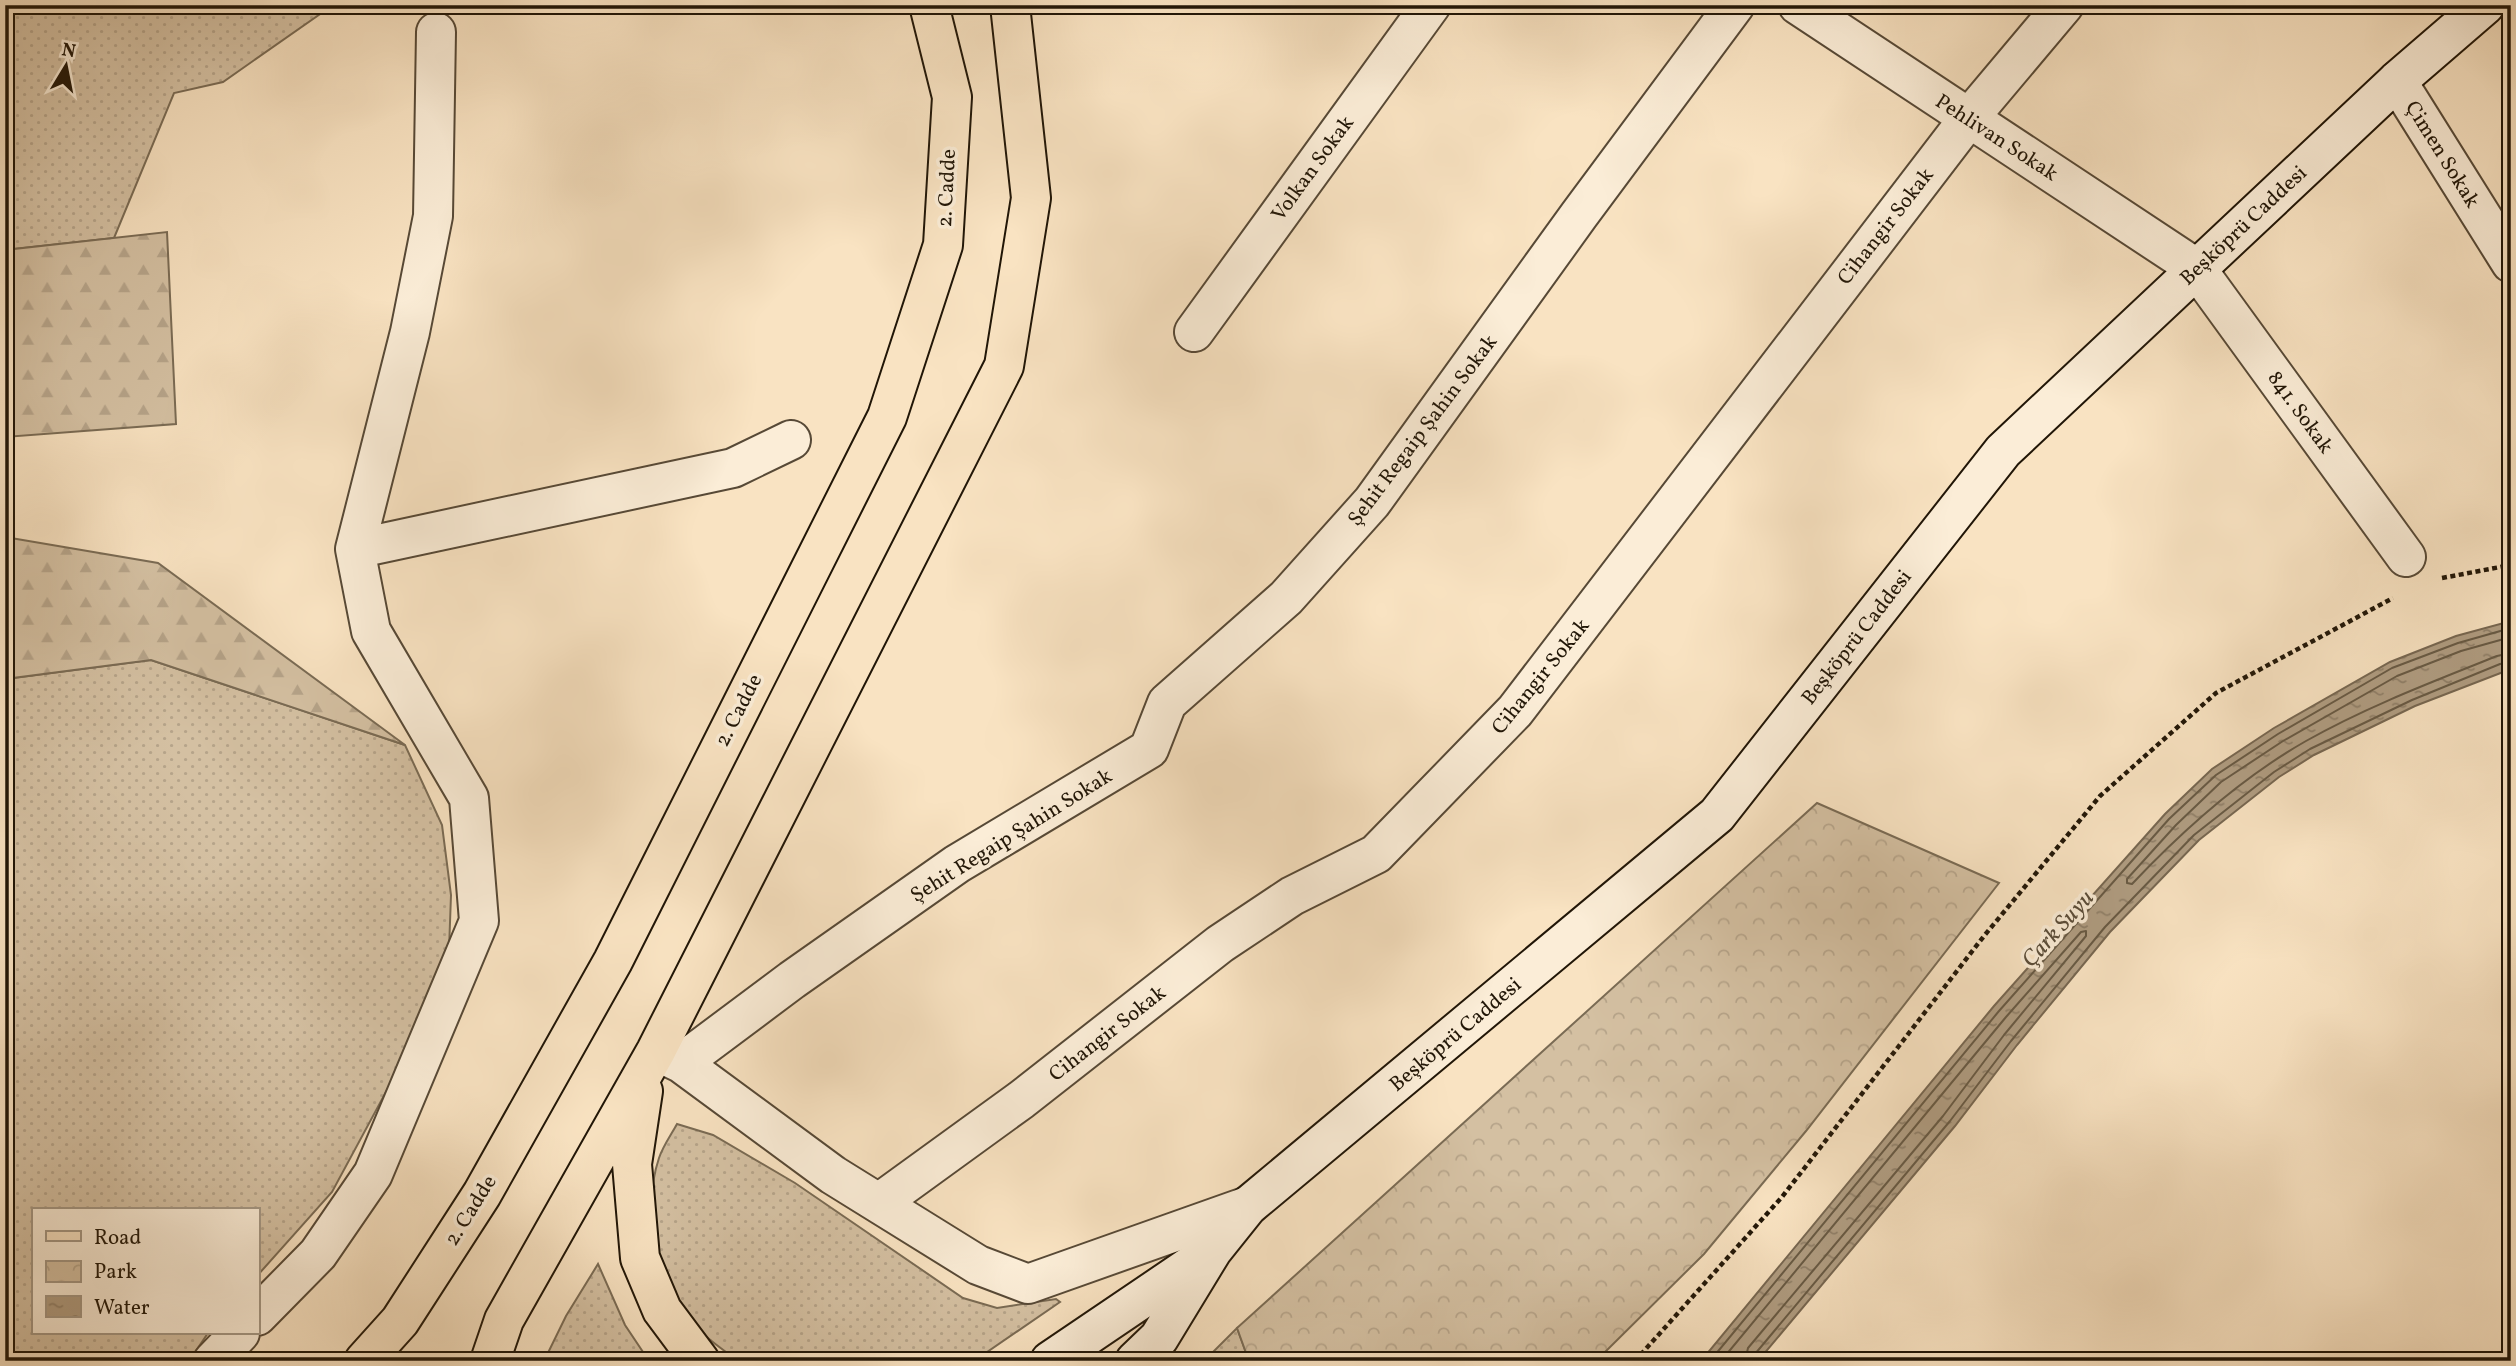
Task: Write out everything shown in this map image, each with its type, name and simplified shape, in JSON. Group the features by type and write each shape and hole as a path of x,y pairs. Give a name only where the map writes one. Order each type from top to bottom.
{"main road":[{"name":"2. Cadde","path":"364,1361 400,1321 482,1194 613,961 887,417 943,245 952,97 929,5"},
{"path":"490,1361 504,1320 661,1061 1004,366 1031,198 1010,5"},
{"path":"661,1061 632,1164 640,1258 662,1310 700,1361"}],"street":[{"name":"Volkan Sokak","path":"1194,332 1431,5"},
{"name":"Şehit Regaip Şahin Sokak","path":"661,1061 792,980 957,864 1149,749 1167,703 1286,598 1372,502 1579,215 1735,5"},
{"name":"Pehlivan Sokak","path":"1798,5 2196,268"},
{"name":"Cihangir Sokak","path":"879,1203 1021,1100 1220,944 1292,896 1376,854 1515,711 1969,118 2064,5"},
{"name":"Beşköprü Caddesi","path":"1135,1361 1158,1338 1212,1251 1248,1206 1717,815 2003,451 2397,81 2485,5"},
{"path":"259,1314 318,1254 373,1174 479,921 469,798 371,631 355,550 410,332 433,216 436,32"},
{"name":"Çimen Sokak","path":"2397,81 2511,263"},
{"name":"841. Sokak","path":"2196,268 2420,568"},
{"path":"355,550 733,468 791,440"},
{"path":"661,1061 833,1175 978,1265 1028,1284 1248,1206"},
{"name":"Beşköprü Caddesi","path":"1050,1361 1212,1251"},
{"path":"213,1361 239,1334"}],"path":[{"path":"2420,568 2511,565"},
{"path":"1635,1361 1782,1197 1984,936 2100,796 2216,693 2398,595"}],"green space":[{"path":"5,5 333,5 223,82 174,93 114,238 5,250"},
{"path":"167,232 176,424 5,437 5,250"},
{"path":"5,537 158,563 405,745 151,660 5,679"},
{"path":"151,660 405,745 442,825 451,895 448,977 332,1192 259,1274 259,1208 32,1208 32,1334 207,1334 189,1361 5,1361 5,679"},
{"path":"1817,803 1999,883 1806,1131 1704,1254 1596,1361 1249,1361 1237,1328"},
{"path":"677,1124 713,1135 795,1183 963,1298 997,1308 1056,1299 1060,1302 974,1361 738,1361 708,1338 692,1320 667,1278 659,1254 654,1230 653,1181 661,1154"},
{"path":"598,1264 625,1325 649,1361 544,1361 566,1316"},
{"path":"1237,1328 1249,1361 1204,1361"}],"water":[{"path":"2511,621 2511,669 2415,706 2314,755 2279,777 2199,840 2110,932 2017,1045 1955,1126 1758,1361 1701,1361 1994,1006 2165,814 2212,769 2274,728 2390,662 2456,636"}],"water label":[{"name":"Çark Suyu","path":"2057,928"}]}
